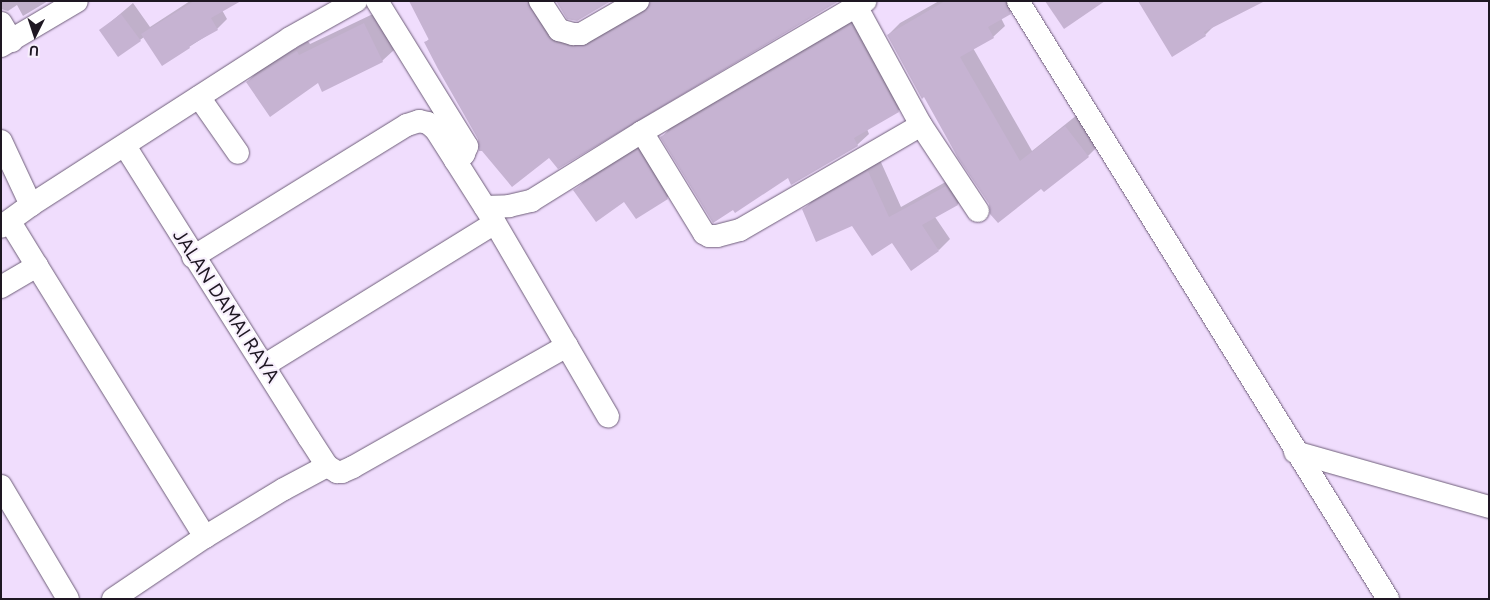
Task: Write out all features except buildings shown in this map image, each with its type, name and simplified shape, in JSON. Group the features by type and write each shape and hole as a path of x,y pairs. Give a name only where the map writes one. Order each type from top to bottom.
{"street":[{"path":"5,37 77,1"},
{"path":"377,1 467,146 464,154 455,161"},
{"path":"540,1 558,30 573,34 582,34 638,1"},
{"path":"1018,1 1295,452 1388,599"},
{"path":"265,366 497,210 531,201 642,132 860,4 921,125 978,211"},
{"path":"205,537 37,266 6,225 31,205 343,5"},
{"path":"199,97 238,153"},
{"path":"193,257 414,121 424,122 432,126 455,161 497,210 567,346 608,416"},
{"path":"642,132 704,232 709,236 717,236 740,230 921,125"},
{"path":"1,141 31,205"},
{"name":"JALAN DAMAI RAYA","path":"125,146 193,257 265,366 327,466"},
{"path":"1,287 37,266"},
{"path":"113,599 205,537 284,489 327,466 336,472 353,468 567,346"},
{"path":"1295,452 1489,507"},
{"path":"1,486 68,599"}]}
